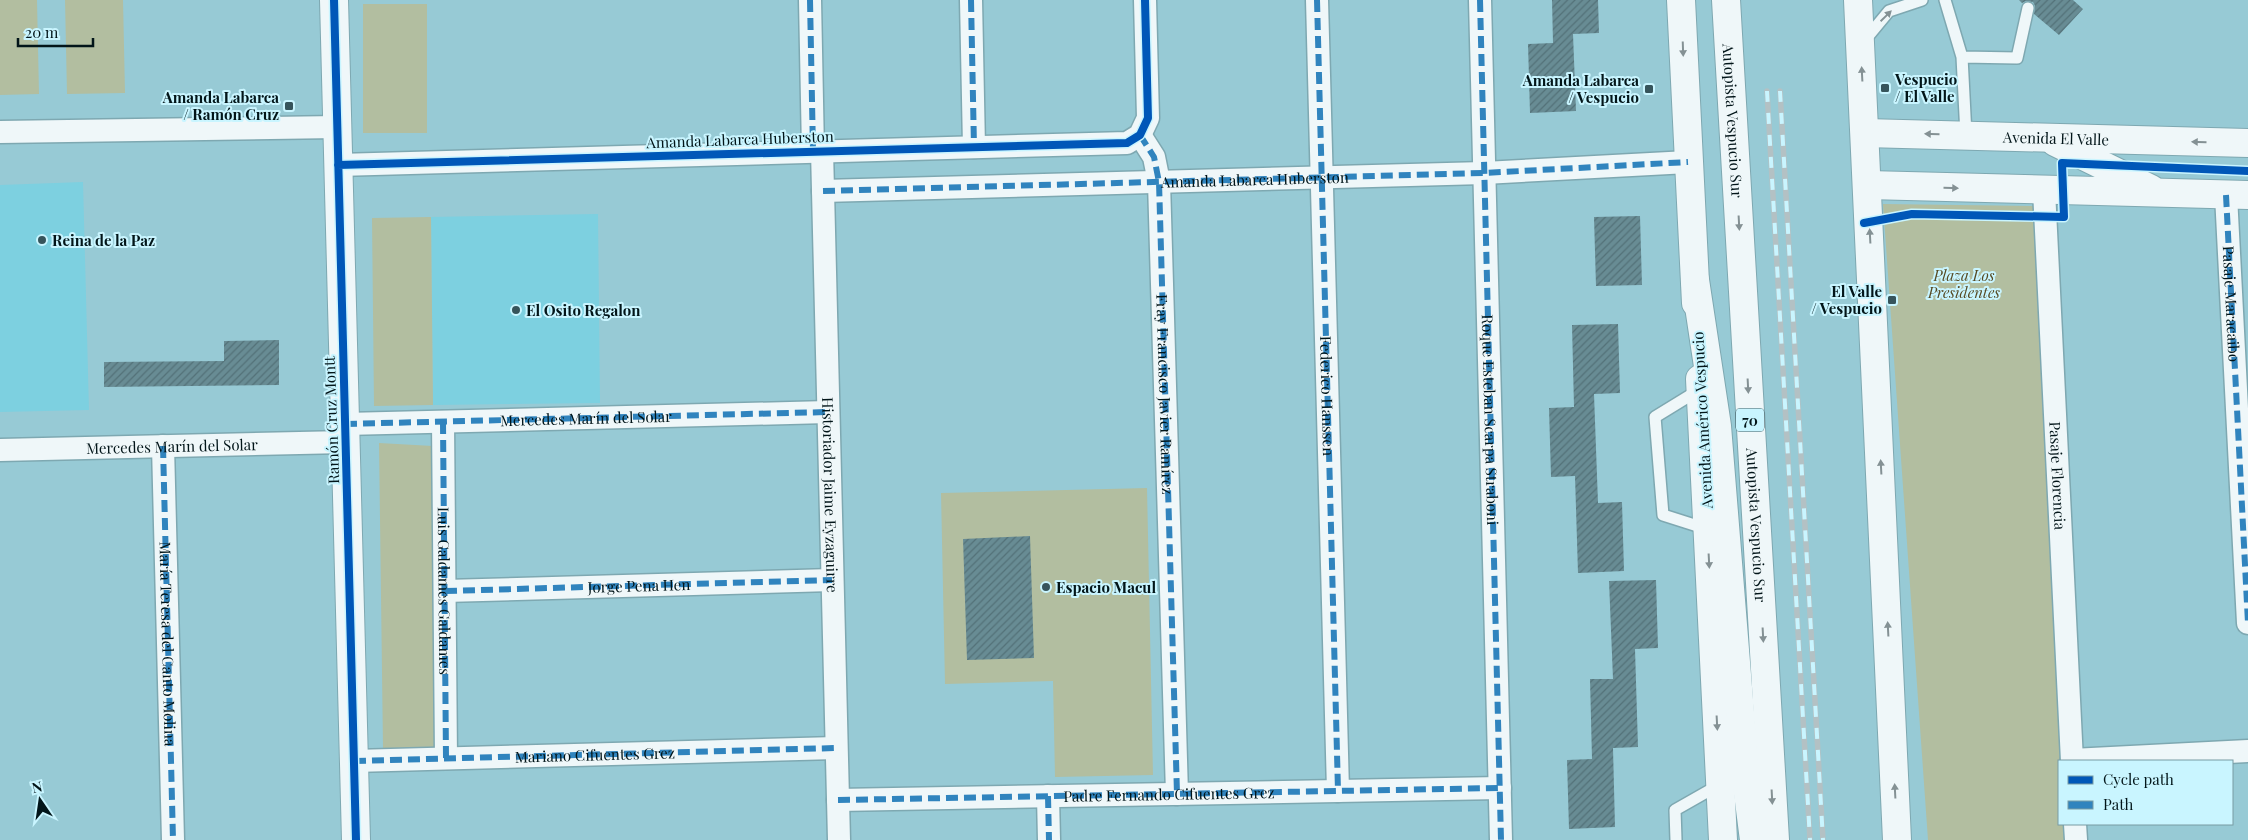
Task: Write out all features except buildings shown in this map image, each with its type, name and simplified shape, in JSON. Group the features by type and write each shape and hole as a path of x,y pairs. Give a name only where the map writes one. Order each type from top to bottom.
{"main road":[{"name":"Ramón Cruz Montt","path":"334,0 356,840"},
{"name":"Avenida Américo Vespucio","path":"1681,0 1723,840"},
{"name":"Autopista Vespucio Sur","path":"1726,0 1775,840"},
{"path":"1858,0 1897,840"},
{"name":"Avenida El Valle","path":"1865,133 2248,143"},
{"path":"2048,138 2159,193"},
{"path":"1868,185 2237,195"},
{"path":"1695,280 1717,426 1744,762 1754,840"}],"street":[{"name":"Historiador Jaime Eyzaguirre","path":"810,0 818,150 823,191 839,840"},
{"path":"971,0 974,147"},
{"path":"1140,134 1146,125 1148,112 1145,0"},
{"name":"Federico Hanssen","path":"1317,0 1338,791"},
{"name":"Roque Esteban Scarpa Straboni","path":"1480,0 1501,840"},
{"path":"0,132 337,127"},
{"name":"Amanda Labarca Huberston","path":"338,165 818,150 1120,144 1131,141 1140,134"},
{"name":"Fray Francisco Javier Ramírez","path":"1140,134 1154,157 1159,182 1177,794"},
{"name":"Amanda Labarca Huberston","path":"823,191 1484,173 1688,162"},
{"name":"Pasaje Florencia","path":"2044,190 2072,760"},
{"name":"Pasaje Maracaibo","path":"2237,195 2248,623"},
{"name":"Mercedes Marín del Solar","path":"0,450 163,446 345,433 443,422 828,412"},
{"name":"Luis Galdames Galdames","path":"443,422 446,758"},
{"name":"María Teresa del Canto Molina","path":"163,446 173,840"},
{"name":"Jorge Pena Hen","path":"445,591 832,580"},
{"name":"Mariano Cifuentes Grez","path":"354,761 836,748"},
{"path":"2090,760 2248,751"},
{"name":"Padre Fernando Cifuentes Grez","path":"838,800 1500,788"},
{"path":"1048,796 1048,840"},
{"path":"2076,825 2076,840"}],"lane":[{"path":"1860,45 1889,11 1922,0"},
{"path":"1945,0 1962,57 1966,135"},
{"path":"1962,57 2017,58 2028,8"},
{"path":"1700,390 1655,417 1663,515 1708,529"},
{"path":"1676,840 1675,810 1720,784"}],"shaded area":[{"path":"83,182 89,410 0,412 0,185"},
{"name":"El Osito Regalon","path":"598,214 600,403 433,405 431,217"}],"green space":[{"path":"0,0 37,0 39,94 0,95"},
{"path":"65,0 123,0 125,93 67,94"},
{"path":"363,4 427,4 427,133 363,133"},
{"name":"Plaza Los Presidentes","path":"1883,204 2035,206 2065,760 2058,760 2058,825 2068,825 2069,840 1928,840"},
{"path":"431,217 433,405 374,406 372,218"},
{"path":"379,443 433,446 439,749 383,748"},
{"name":"Espacio Macul","path":"1147,488 1153,775 1055,777 1053,681 945,684 941,493"}],"railway":[{"path":"1767,91 1810,840"},
{"path":"1780,91 1823,840"}],"marked path":[{"path":"810,0 813,151"},
{"path":"971,0 974,147"},
{"path":"1317,0 1338,791"},
{"path":"1480,0 1501,840"},
{"path":"1140,135 1154,157 1159,182 1177,794"},
{"path":"823,191 1484,173 1688,162"},
{"path":"2226,195 2248,623"},
{"path":"345,424 828,412"},
{"path":"443,422 446,758"},
{"path":"163,446 173,840"},
{"path":"445,591 832,580"},
{"path":"354,761 836,748"},
{"path":"838,800 1500,788"},
{"path":"1048,796 1049,840"}],"cycle path":[{"path":"334,0 356,840"},
{"path":"338,165 1127,143 1140,135 1148,118 1145,0"},
{"path":"1864,223 1912,214 2064,217 2062,163 2248,171"}],"place":[{"name":"Vespucio / El Valle","path":"1885,88"},
{"name":"Amanda Labarca / Vespucio","path":"1649,89"},
{"name":"Amanda Labarca / Ramón Cruz","path":"289,106"},
{"name":"Reina de la Paz","path":"42,240"},
{"name":"El Valle / Vespucio","path":"1892,300"},
{"name":"El Osito Regalon","path":"516,310"},
{"name":"Espacio Macul","path":"1046,587"}]}
